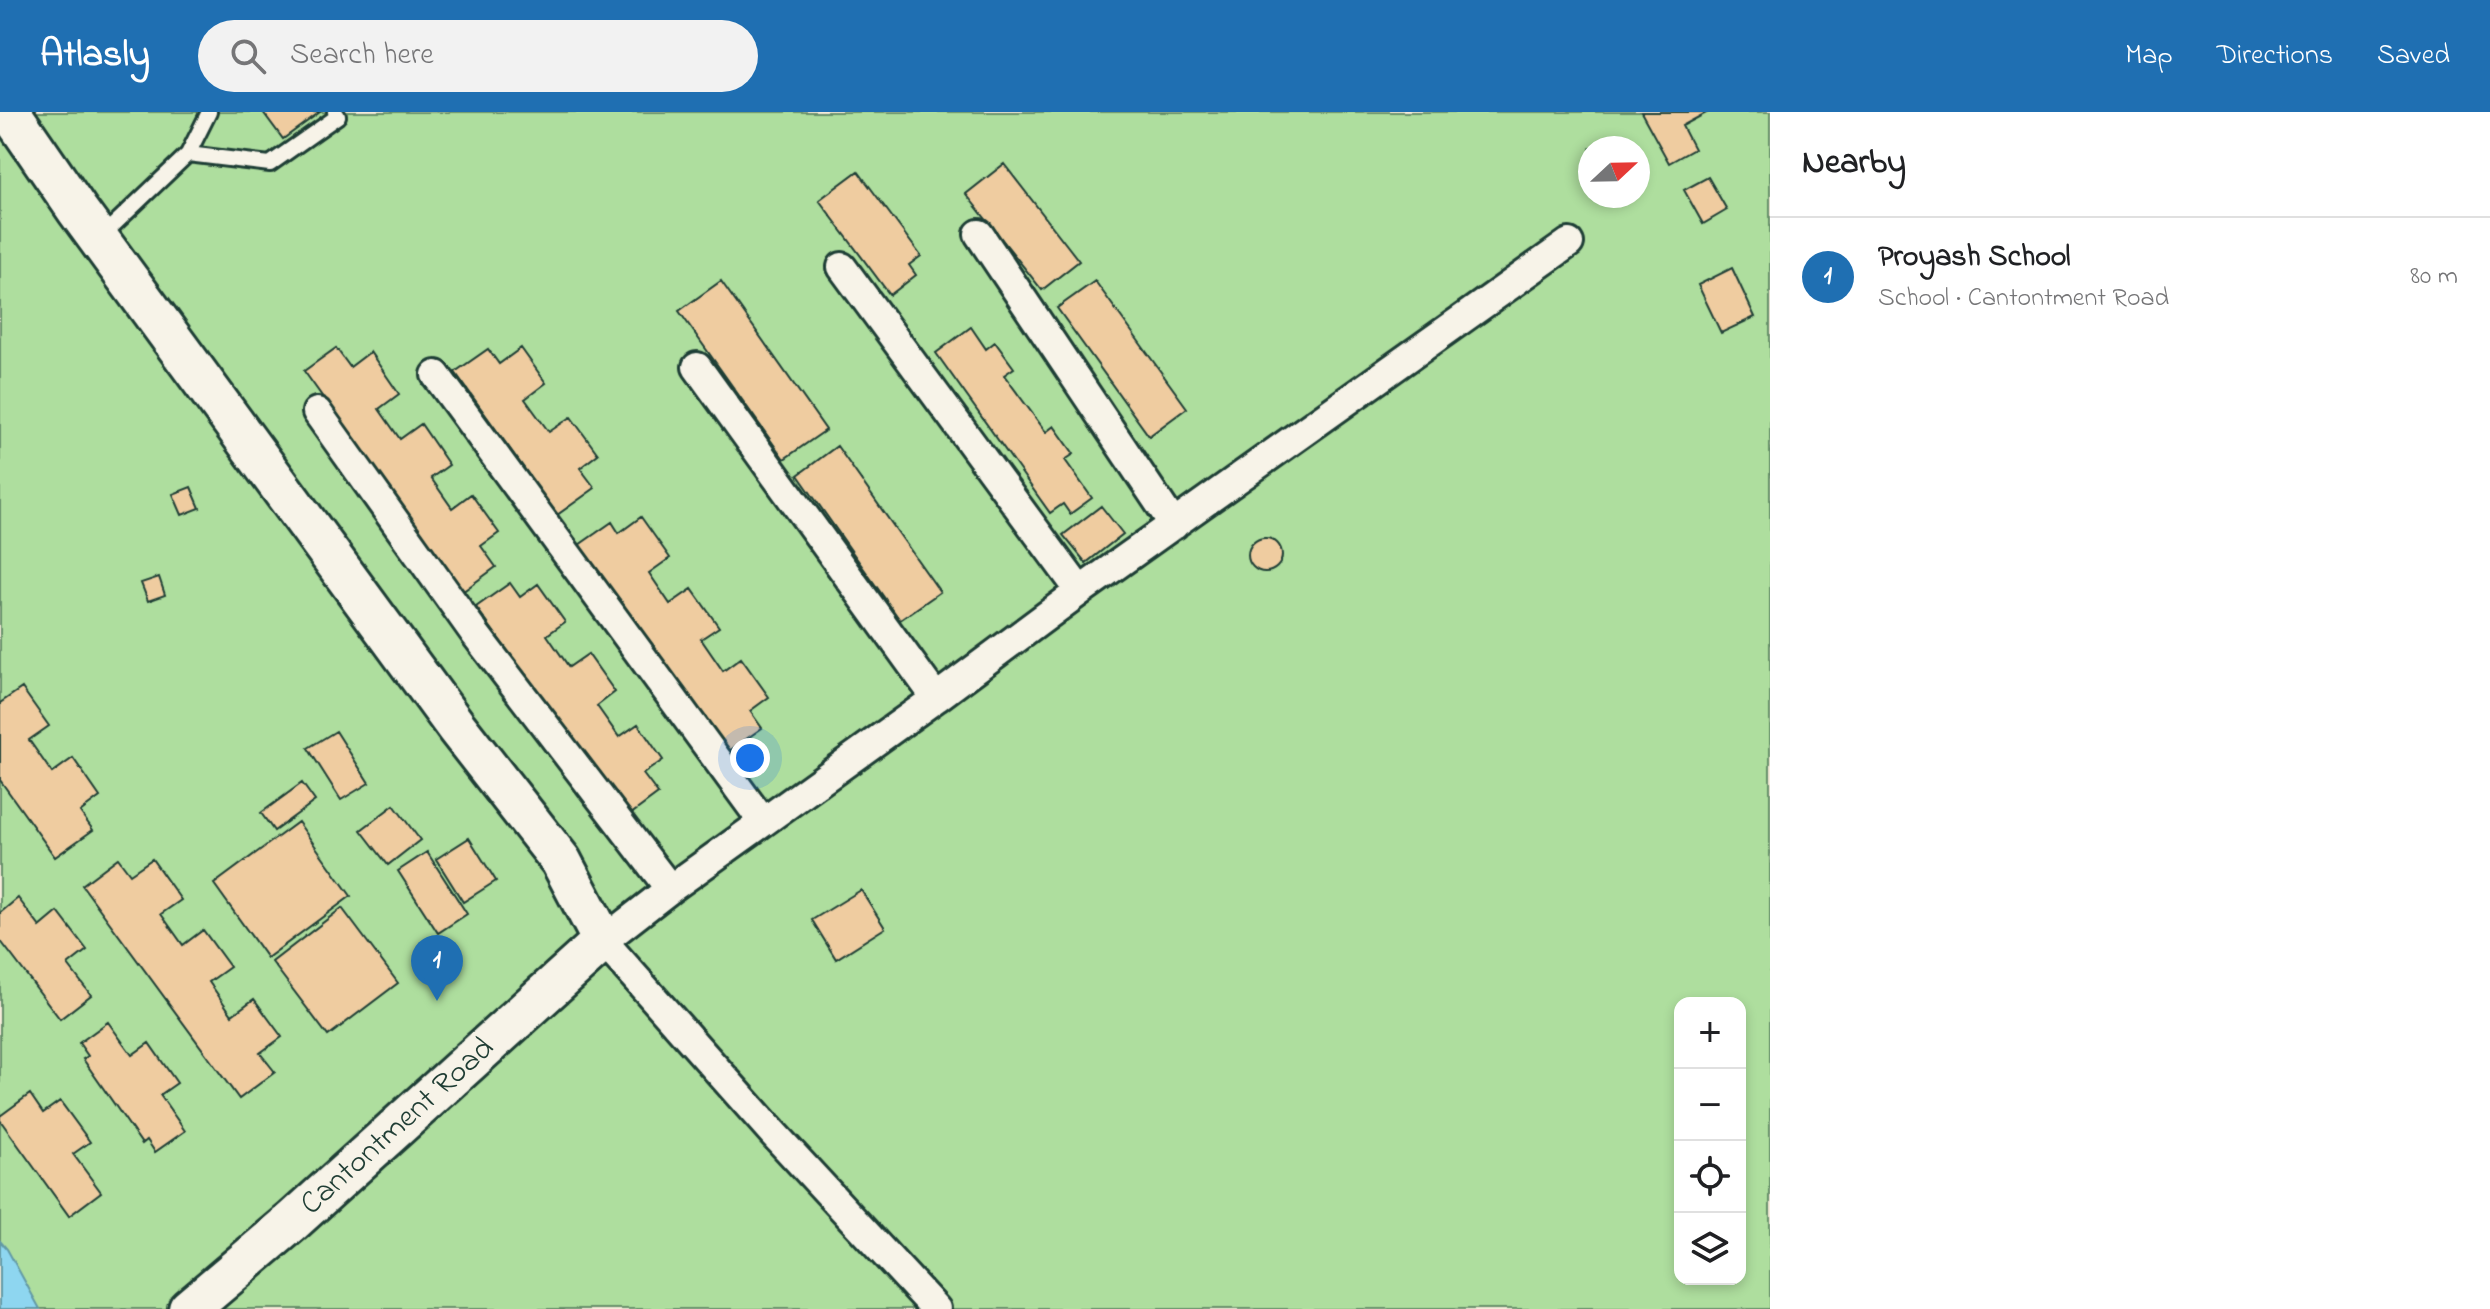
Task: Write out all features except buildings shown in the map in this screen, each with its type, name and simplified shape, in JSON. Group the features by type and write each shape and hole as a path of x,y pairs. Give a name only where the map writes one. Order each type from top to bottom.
{"street":[{"path":"10,112 98,239 457,728 561,861 603,941 773,1133 936,1309"},
{"path":"979,234 1174,525"},
{"path":"603,941 1080,591 1569,243"},
{"path":"842,267 1080,591"},
{"path":"697,367 936,698"},
{"path":"436,375 763,822"},
{"path":"317,412 476,635 670,889"},
{"name":"Cantontment Road","path":"189,1309 293,1221 603,941"}],"lane":[{"path":"98,239 188,154 209,112"},
{"path":"188,154 270,164 338,116 335,112"}],"green space":[{"path":"0,112 1770,112 1770,1309 0,1309"}],"water":[{"path":"0,1241 7,1249 40,1309 0,1309"}],"place":[{"name":"Proyash School","path":"437,1001"}]}
